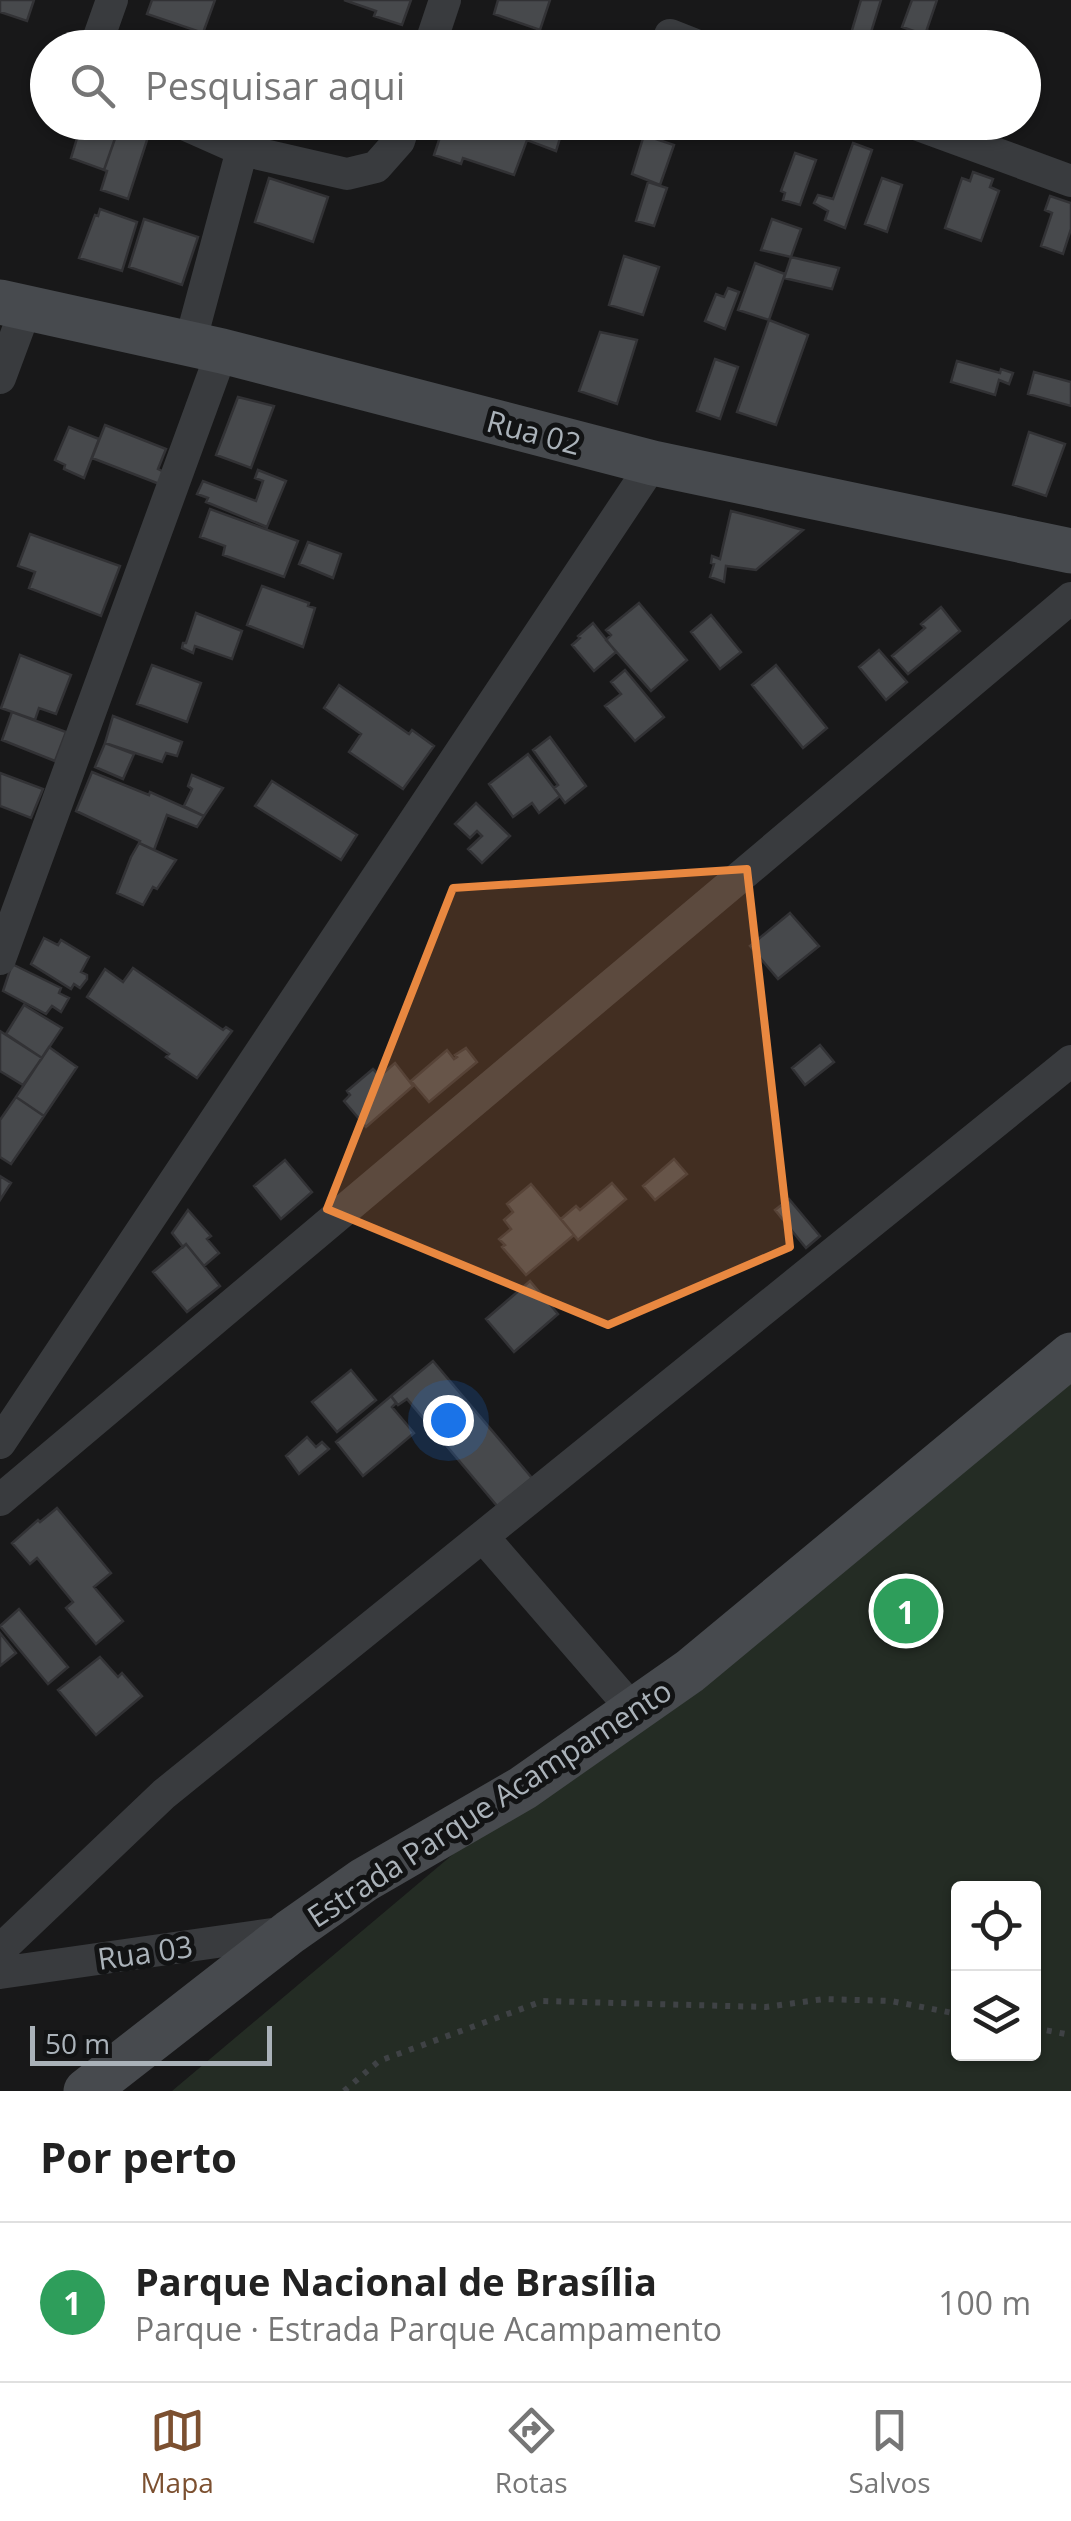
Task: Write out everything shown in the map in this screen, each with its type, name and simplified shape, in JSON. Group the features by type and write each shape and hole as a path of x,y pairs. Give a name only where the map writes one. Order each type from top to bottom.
{"street":[{"path":"101,30 112,0"},
{"path":"435,30 445,0"},
{"path":"220,140 242,150 346,174 376,167 399,140"},
{"path":"959,140 1071,181"},
{"path":"0,959 206,347 242,150"},
{"path":"0,378 13,305"},
{"name":"Rua 02","path":"13,305 206,347 653,463 1071,551"},
{"path":"0,1443 653,463"},
{"path":"0,1500 1071,598"},
{"path":"0,1950 164,1794 1071,1061"},
{"name":"Estrada Parque Acampamento","path":"86,2091 290,1932 364,1880 523,1788 690,1672 1071,1355"},
{"path":"484,1538 634,1711"},
{"name":"Rua 03","path":"0,1973 290,1932"}],"path":[{"path":"344,2091 379,2061 543,2001 766,2007 824,1999 891,2001 951,2013"},
{"path":"1041,2029 1071,2035"}],"highlighted area":[{"path":"747,869 790,1247 608,1325 327,1209 453,888"}],"shaded area":[{"path":"1071,1334 1071,2091 172,2091"}],"building":[{"path":"0,0 34,0 27,21 0,12"},
{"path":"152,0 215,0 204,30 147,14"},
{"path":"344,0 411,0 402,25"},
{"path":"498,0 550,0 540,30 494,14"},
{"path":"861,0 881,0 872,30 852,30"},
{"path":"912,0 937,0 927,30 902,27"},
{"path":"76,140 114,140 104,170 71,158"},
{"path":"114,140 147,140 128,199 101,190 107,171 104,170"},
{"path":"439,140 527,140 514,175 463,158 461,164 434,155"},
{"path":"527,140 559,140 556,151"},
{"path":"642,140 674,145 660,185 632,174"},
{"path":"853,143 872,150 845,228 825,220 828,211 814,203 818,195 833,199"},
{"path":"795,153 816,160 800,205 783,200 785,193 781,191"},
{"path":"973,172 993,179 990,187 999,191 981,241 945,228 962,178 970,181"},
{"path":"269,178 328,197 313,242 255,222"},
{"path":"882,178 902,185 887,232 865,224"},
{"path":"648,182 667,188 654,226 636,221"},
{"path":"1050,196 1071,203 1071,229 1063,254 1041,246 1052,213 1045,210"},
{"path":"100,209 137,222 122,271 79,258"},
{"path":"144,219 198,237 182,285 129,267"},
{"path":"772,219 801,229 791,257 761,250"},
{"path":"624,256 659,267 643,315 609,305"},
{"path":"791,257 839,268 832,289 784,278"},
{"path":"755,263 785,274 769,320 738,310"},
{"path":"728,288 739,292 725,329 705,321 716,294 724,297"},
{"path":"769,320 808,335 776,425 737,412"},
{"path":"600,332 637,340 617,404 579,391"},
{"path":"715,359 738,367 720,419 697,411"},
{"path":"957,361 1013,373 1009,384 999,380 995,395 951,382"},
{"path":"1034,372 1071,382 1071,406 1028,394"},
{"path":"238,397 274,406 251,468 216,455"},
{"path":"105,425 166,449 158,469 166,473 162,485 92,458"},
{"path":"69,427 99,439 84,478 55,460"},
{"path":"1029,432 1065,444 1046,496 1013,485"},
{"path":"258,470 286,481 267,527 206,502 208,498 197,494 203,481 256,501 263,481 255,478"},
{"path":"210,509 298,541 284,577 223,555 225,546 200,537"},
{"path":"731,511 803,530 756,570 726,566 724,582 710,577 714,564 711,563 712,556 720,559"},
{"path":"30,534 120,566 101,616 29,588 35,572 18,566"},
{"path":"308,542 341,554 333,578 299,564"},
{"path":"262,586 315,608 303,647 247,625"},
{"path":"639,603 687,660 651,691 606,640 611,635 606,630"},
{"path":"941,607 960,631 908,674 892,656 925,628 921,624"},
{"path":"196,613 242,631 232,659 195,646 193,653 182,648"},
{"path":"711,615 741,652 720,669 691,632"},
{"path":"593,623 616,652 594,671 572,645"},
{"path":"879,650 907,682 886,700 859,667"},
{"path":"20,655 71,675 56,714 39,708 35,720 1,708"},
{"path":"152,665 201,683 187,722 137,704"},
{"path":"776,665 827,728 803,748 752,685"},
{"path":"625,670 664,717 635,741 605,706 621,694 611,682"},
{"path":"339,685 409,734 412,730 434,746 403,789 349,752 361,734 324,708"},
{"path":"12,712 66,732 55,761 2,740"},
{"path":"113,716 182,742 177,756 166,753 162,762 105,743"},
{"path":"550,737 586,786 565,803 554,788 558,785 533,750"},
{"path":"105,743 134,754 123,779 95,767"},
{"path":"528,754 560,796 539,813 532,803 513,817 489,784"},
{"path":"92,772 204,816 197,827 167,815 154,850 76,811"},
{"path":"0,773 43,789 31,818 0,806"},
{"path":"192,775 223,788 204,816 184,806 192,789 188,786"},
{"path":"272,781 357,835 341,860 255,806"},
{"path":"476,803 510,836 482,863 468,849 482,836 477,831 470,838 455,824"},
{"path":"139,843 176,860 143,905 117,893"},
{"path":"790,913 819,946 778,979 750,946"},
{"path":"44,938 58,945 61,940 89,957 81,972 87,979 80,988 74,984 71,989 31,964"},
{"path":"12,964 61,988 59,993 69,998 61,1012 52,1006 46,1014 3,991"},
{"path":"133,968 223,1030 226,1027 232,1031 197,1078 87,997 105,969 123,982"},
{"path":"24,1005 62,1028 42,1058 6,1034"},
{"path":"0,1031 42,1058 23,1085 0,1071"},
{"path":"820,1045 834,1062 805,1085 792,1068"},
{"path":"49,1047 77,1067 44,1116 16,1097"},
{"path":"466,1048 477,1062 429,1102 411,1081 447,1050 454,1059"},
{"path":"395,1063 413,1086 366,1127 344,1101 350,1095 347,1091 373,1069 380,1076"},
{"path":"16,1097 44,1116 11,1164 0,1157 0,1120"},
{"path":"674,1159 687,1174 655,1200 643,1186"},
{"path":"285,1160 312,1192 281,1219 254,1186"},
{"path":"0,1176 11,1183 0,1200"},
{"path":"612,1183 626,1199 578,1240 561,1219 576,1206 580,1210"},
{"path":"531,1184 574,1235 526,1275 499,1239 511,1229 504,1220 513,1212 507,1204"},
{"path":"789,1199 820,1236 806,1248 775,1210"},
{"path":"188,1210 211,1236 207,1239 219,1253 204,1266 172,1233"},
{"path":"186,1244 220,1286 187,1312 153,1272"},
{"path":"530,1281 558,1314 514,1352 486,1319"},
{"path":"433,1361 532,1478 498,1507 407,1399 398,1405 391,1396"},
{"path":"351,1370 376,1400 337,1432 312,1402"},
{"path":"391,1396 396,1403 392,1407 414,1433 363,1476 336,1442"},
{"path":"307,1437 316,1447 322,1442 329,1449 299,1474 286,1456"},
{"path":"57,1508 111,1573 94,1587 123,1621 96,1644 66,1608 73,1602 37,1558 30,1564 12,1543"},
{"path":"19,1609 68,1667 48,1684 0,1626"},
{"path":"0,1633 16,1653 0,1666"},
{"path":"100,1657 118,1677 122,1673 142,1696 96,1735 58,1690"}],"place":[{"name":"Parque Nacional de Brasília","path":"906,1611"}]}
